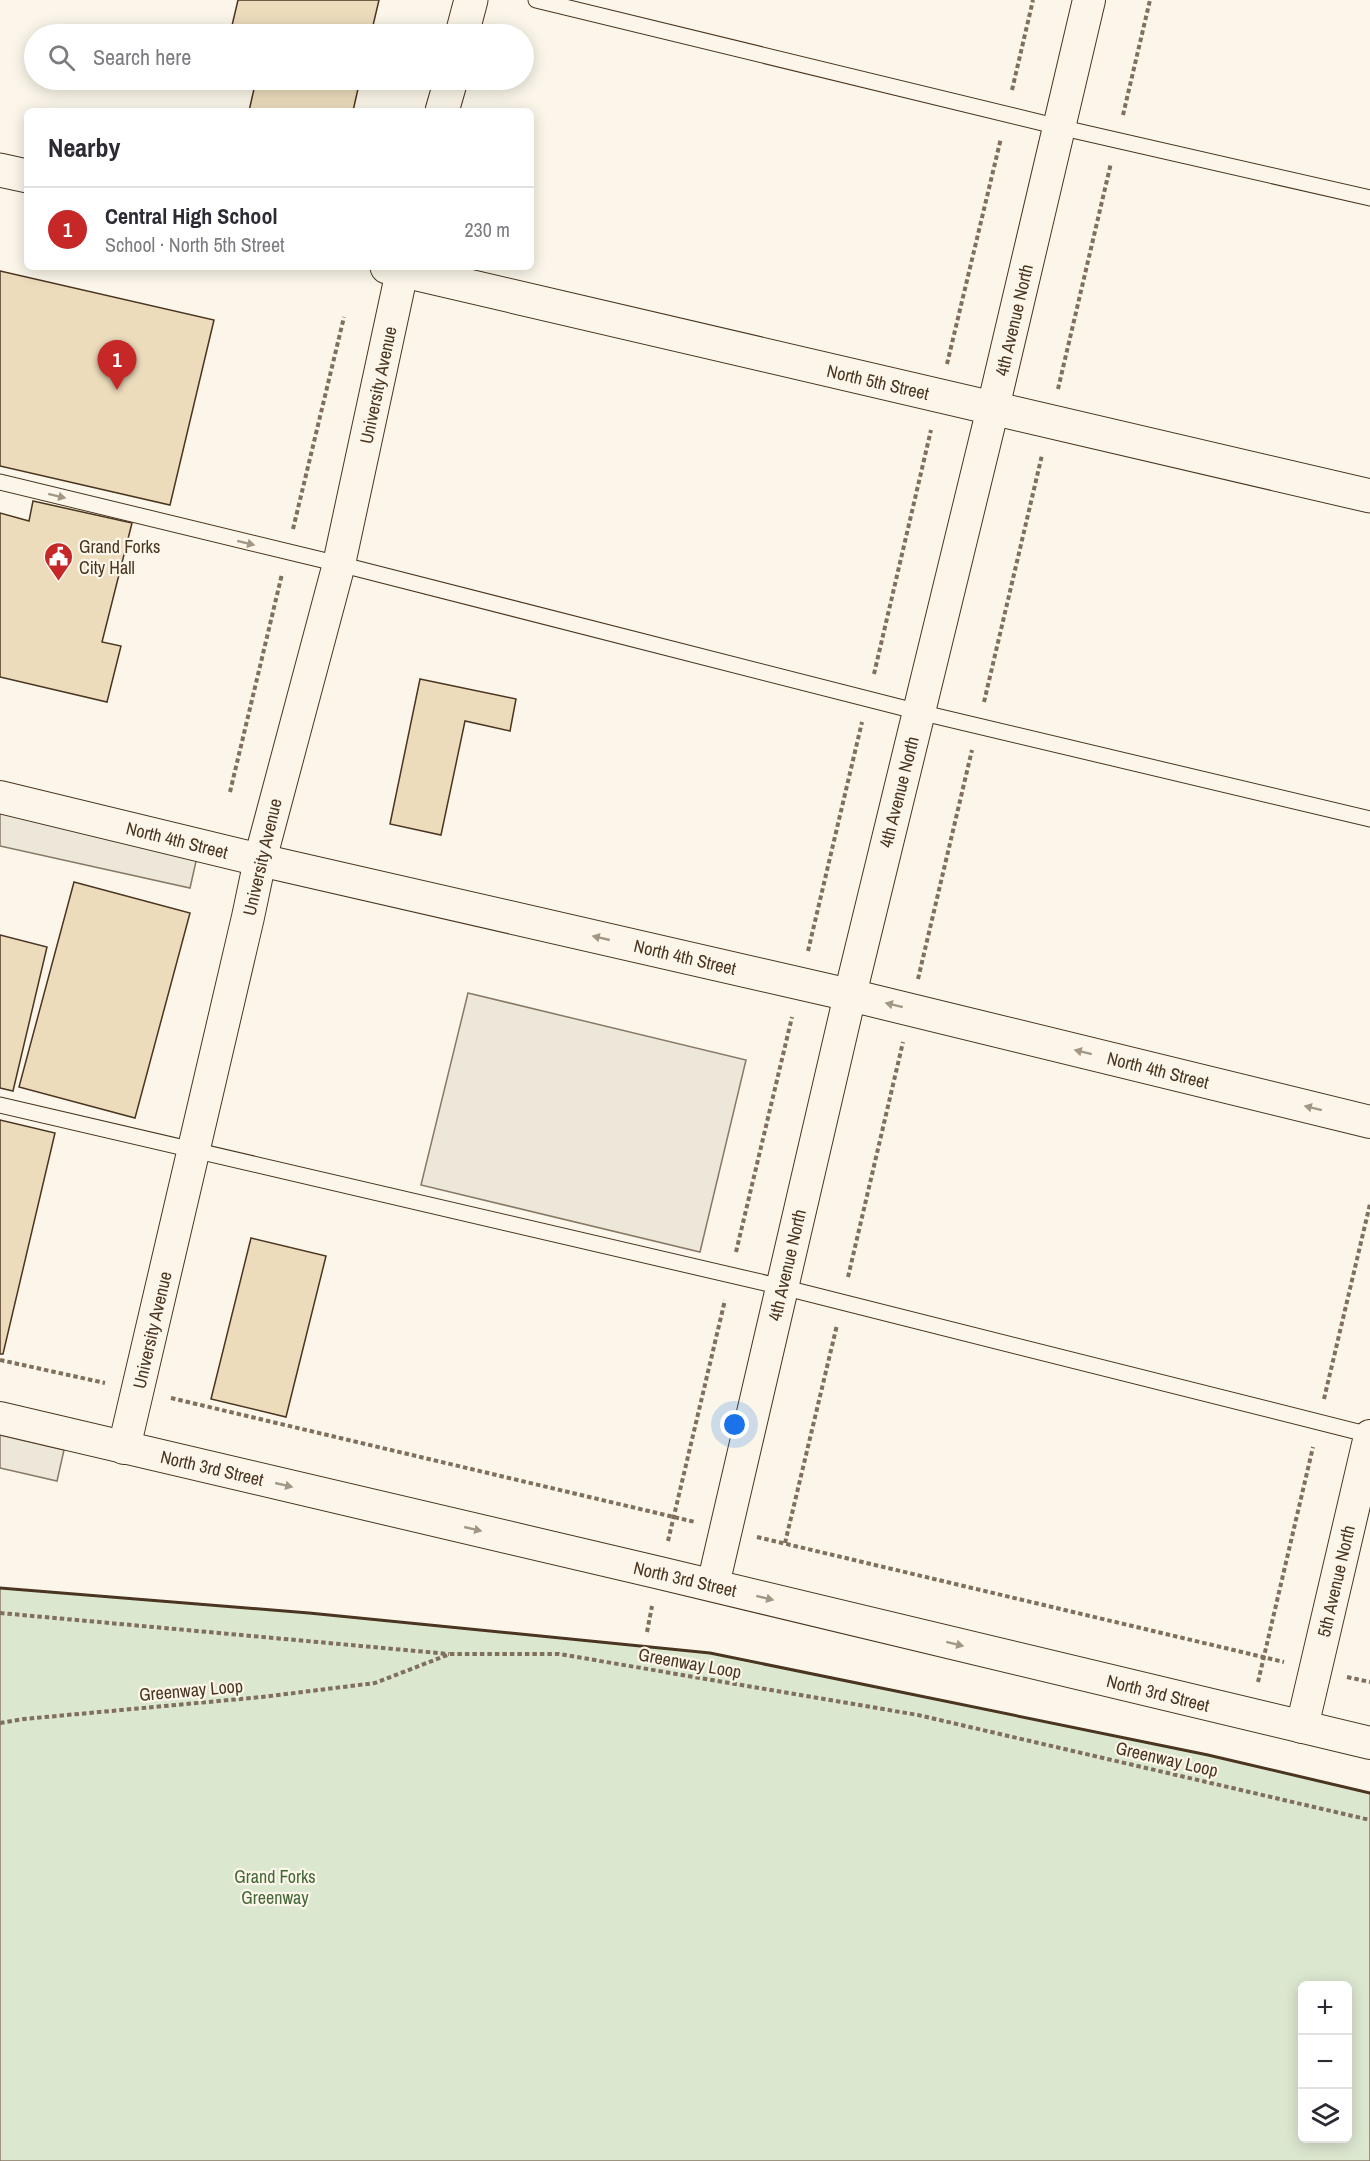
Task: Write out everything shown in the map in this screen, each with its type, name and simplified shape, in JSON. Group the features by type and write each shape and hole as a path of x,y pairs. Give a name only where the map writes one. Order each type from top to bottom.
{"main road":[{"path":"465,24 471,0"},
{"path":"443,108 447,90"},
{"path":"0,170 24,175"},
{"name":"North 5th Street","path":"405,270 1370,496"}],"street":[{"name":"4th Avenue North","path":"712,1585 850,994 993,408 1089,0"},
{"name":"University Avenue","path":"124,1448 260,860 339,564 397,270"},
{"name":"North 4th Street","path":"0,797 260,860 850,994 1370,1122"},
{"name":"North 3rd Street","path":"0,1418 712,1585 1370,1743"},
{"name":"5th Avenue North","path":"1302,1727 1370,1436"}],"lane":[{"path":"536,0 1059,127 1370,198"},
{"path":"0,483 339,564 919,712 1370,819"},
{"path":"0,1105 782,1287 1370,1436"}],"path":[{"path":"646,1632 1034,0"},
{"path":"785,1543 1150,0"},
{"path":"1250,1715 1370,1204"},
{"path":"0,1360 1370,1682"},
{"path":"0,1613 450,1654"},
{"name":"Greenway Loop","path":"0,1723 261,1697 375,1683 450,1654 559,1654 918,1715 1370,1820"}],"green space":[{"name":"Grand Forks Greenway","path":"0,1588 309,1613 710,1653 1208,1755 1370,1793 1370,2161 0,2161"}],"shaded area":[{"path":"0,813 197,857 190,888 0,846"},
{"path":"468,993 746,1060 700,1252 421,1185"},
{"path":"0,1435 64,1450 57,1481 0,1468"}],"building":[{"path":"238,0 379,0 373,24 232,24"},
{"path":"254,90 358,90 354,108 250,108"},
{"path":"0,271 214,320 170,505 0,466"},
{"name":"Grand Forks City Hall","path":"33,501 132,523 102,642 121,646 107,702 0,677 0,513 29,521"},
{"path":"420,679 516,699 510,731 465,721 441,835 390,824"},
{"path":"74,882 190,913 135,1118 19,1087"},
{"path":"0,935 47,947 13,1091 0,1088"},
{"path":"0,1120 55,1133 3,1354 0,1354"},
{"path":"251,1238 326,1256 286,1417 211,1399"}],"wall":[{"path":"0,1588 309,1613 710,1653 1208,1755 1370,1793"}],"place":[{"name":"Central High School","path":"117,390"},
{"name":"Grand Forks City Hall","path":"58,582"}]}
